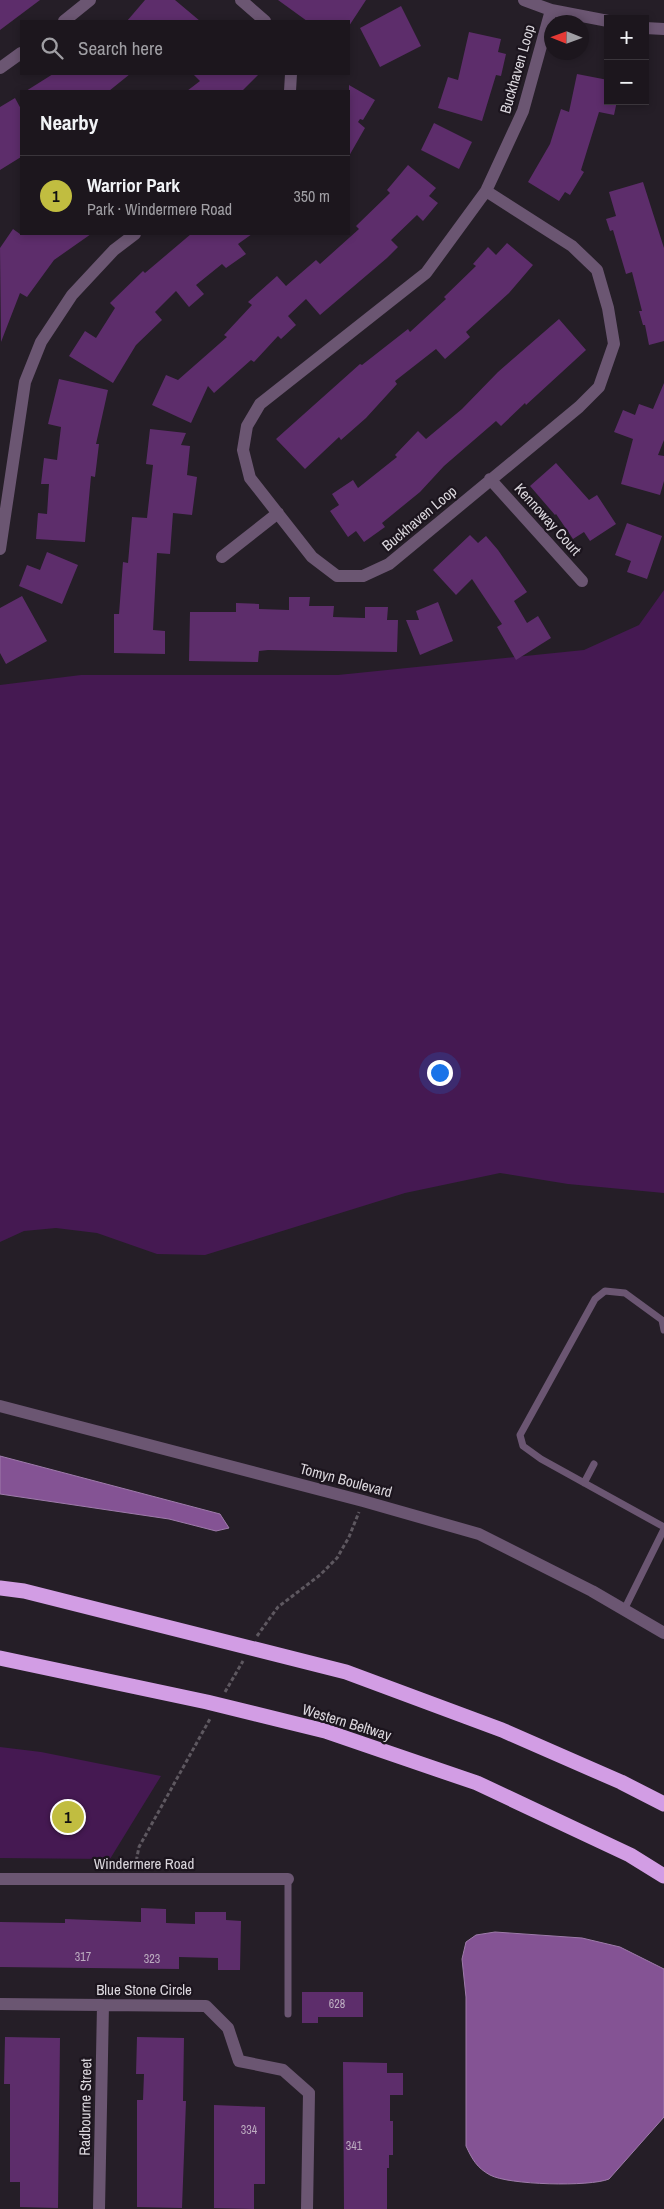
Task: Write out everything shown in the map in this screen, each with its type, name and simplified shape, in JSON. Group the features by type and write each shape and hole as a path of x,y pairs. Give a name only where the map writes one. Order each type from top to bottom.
{"highway":[{"path":"0,1588 24,1591 237,1645 259,1646 346,1672 502,1730 621,1782 664,1804"},
{"name":"Western Beltway","path":"0,1658 211,1706 233,1708 325,1731 477,1783 630,1855 664,1876"}],"street":[{"path":"65,20 90,0"},
{"path":"241,0 264,20"},
{"path":"524,0 550,10 604,20"},
{"name":"Buckhaven Loop","path":"486,191 572,246 597,270 608,308 614,344 599,387 579,407 388,564 363,576 337,576 312,557 250,478 243,450 248,426 260,404 426,274 486,191 524,111 550,10"},
{"path":"649,28 664,28"},
{"path":"0,68 20,54"},
{"path":"290,90 291,75"},
{"path":"0,549 25,382 41,342 72,295 114,250 134,235"},
{"name":"Kennoway Court","path":"490,479 582,581"},
{"path":"222,557 278,513"},
{"name":"Tomyn Boulevard","path":"0,1406 363,1501 478,1534 624,1610 664,1633"},
{"name":"Windermere Road","path":"0,1879 288,1879"},
{"name":"Blue Stone Circle","path":"0,2004 206,2006 228,2028 239,2061 283,2070 309,2093 307,2209"},
{"name":"Radbourne Street","path":"99,2209 103,2005"}],"lane":[{"path":"624,1610 664,1528 541,1460 523,1446 520,1435 595,1299 605,1291 625,1293 662,1320 664,1330"},
{"path":"584,1483 594,1464"},
{"path":"288,1879 288,2014"}],"path":[{"path":"259,1646 278,1607 320,1575 337,1558 349,1538 363,1501"},
{"path":"225,1693 244,1658"},
{"path":"135,1880 135,1859 139,1847 211,1706"}],"shaded area":[{"path":"664,590 664,1193 568,1184 500,1173 405,1193 205,1255 157,1254 97,1233 56,1228 24,1231 0,1242 0,685 81,675 338,675 584,650 639,625"},
{"path":"0,1456 220,1514 229,1528 216,1531 169,1519 0,1494"},
{"path":"0,1747 41,1752 161,1776 110,1859 0,1858"},
{"path":"495,1932 582,1938 620,1947 664,1969 664,2117 609,2179 599,2182 549,2184 500,2178 490,2175 478,2166 466,2146 466,1997 462,1959 466,1942 476,1935"}],"building":[{"path":"0,0 40,0 0,30"},
{"path":"145,0 175,0 199,20 128,20"},
{"path":"278,0 366,0 350,24 350,20 306,20"},
{"path":"401,6 421,46 380,67 360,28"},
{"path":"469,32 501,39 498,52 506,54 501,76 496,75 482,121 438,108 448,77 458,80"},
{"path":"577,74 604,79 604,105 616,105 614,115 599,112 581,170 584,172 570,195 565,192 559,201 528,182 550,144 561,109 569,112"},
{"path":"51,75 129,75 110,90 28,90"},
{"path":"194,75 258,75 243,90 188,90 200,81"},
{"path":"349,85 375,100 363,120 360,119 358,122 365,128 350,154 350,90"},
{"path":"15,98 20,107 20,158 0,170 0,107"},
{"path":"434,123 472,142 459,169 421,150"},
{"path":"408,165 436,188 429,196 438,203 423,221 417,215 391,240 398,247 387,258 320,315 306,299 288,316 296,325 281,339 278,336 254,362 251,360 214,393 208,386 191,423 152,405 166,375 178,380 227,337 224,335 252,305 248,302 277,276 286,286 316,260 320,264 359,229 356,226 390,193 387,190"},
{"path":"643,182 664,248 664,341 649,345 645,325 643,325 639,311 642,311 632,272 626,274 613,230 610,231 606,219 616,216 609,192"},
{"path":"13,229 20,235 90,235 54,260 27,297 20,293 1,342 0,248"},
{"path":"190,235 251,235 238,244 246,254 226,268 222,264 196,285 204,294 189,307 176,291 155,312 162,320 136,345 113,383 69,356 85,331 96,338 115,308 110,303 143,271 145,273"},
{"path":"507,243 533,265 509,293 466,332 470,337 445,359 436,349 395,381 397,384 366,418 341,440 339,437 305,469 276,439 360,364 362,365 408,329 410,332 446,299 444,297 476,266 473,264 488,247 496,255"},
{"path":"559,319 586,350 501,426 496,421 444,466 420,492 382,523 385,527 364,542 356,531 348,537 330,511 339,505 332,494 353,480 358,488 397,457 395,455 418,431 426,439 462,409 498,372"},
{"path":"59,379 108,390 96,444 99,444 95,477 91,476 85,542 36,539 38,513 47,514 49,484 41,484 44,458 57,460 61,427 48,424"},
{"path":"664,383 664,440 658,455 664,456 664,481 660,495 621,484 633,439 614,432 623,410 635,415 639,404 653,409"},
{"path":"150,429 186,433 181,445 190,446 187,475 197,477 192,515 173,513 170,554 157,553 153,630 165,631 165,654 114,653 114,614 119,614 123,562 128,563 132,517 147,518 153,465 146,464"},
{"path":"556,463 589,500 597,495 616,524 590,541 584,532 573,539 556,514 530,486"},
{"path":"627,523 662,536 647,579 627,572 631,561 615,555"},
{"path":"470,535 478,543 486,536 498,550 527,592 514,601 527,623 538,616 551,638 516,660 497,627 502,624 472,579 456,595 433,570"},
{"path":"47,552 78,565 62,604 19,586 27,565 40,570"},
{"path":"22,596 47,641 6,664 0,653 0,608"},
{"path":"289,597 310,597 309,606 334,606 333,617 365,618 365,607 388,607 387,620 398,620 397,652 268,650 259,651 258,662 189,661 190,612 236,612 236,603 259,604 259,609 289,610"},
{"path":"438,602 453,641 420,655 406,620 419,620 416,611"},
{"path":"141,1908 166,1909 166,1923 195,1924 195,1912 226,1912 226,1920 241,1921 240,1970 218,1970 218,1958 179,1957 179,1969 0,1967 0,1922 65,1923 65,1919 141,1922"},
{"path":"302,1992 363,1992 363,2017 318,2017 318,2023 302,2023"},
{"path":"5,2037 60,2038 58,2208 20,2207 20,2182 10,2182 10,2084 4,2084"},
{"path":"137,2037 184,2038 183,2101 186,2101 182,2208 137,2207 137,2100 143,2100 144,2074 136,2074"},
{"path":"343,2062 387,2063 387,2073 403,2073 403,2095 390,2095 390,2121 393,2121 393,2155 389,2155 389,2168 387,2168 387,2209 344,2209"},
{"path":"214,2105 265,2107 265,2184 254,2184 254,2209 214,2208"}],"place":[{"name":"Warrior Park","path":"68,1817"}]}
